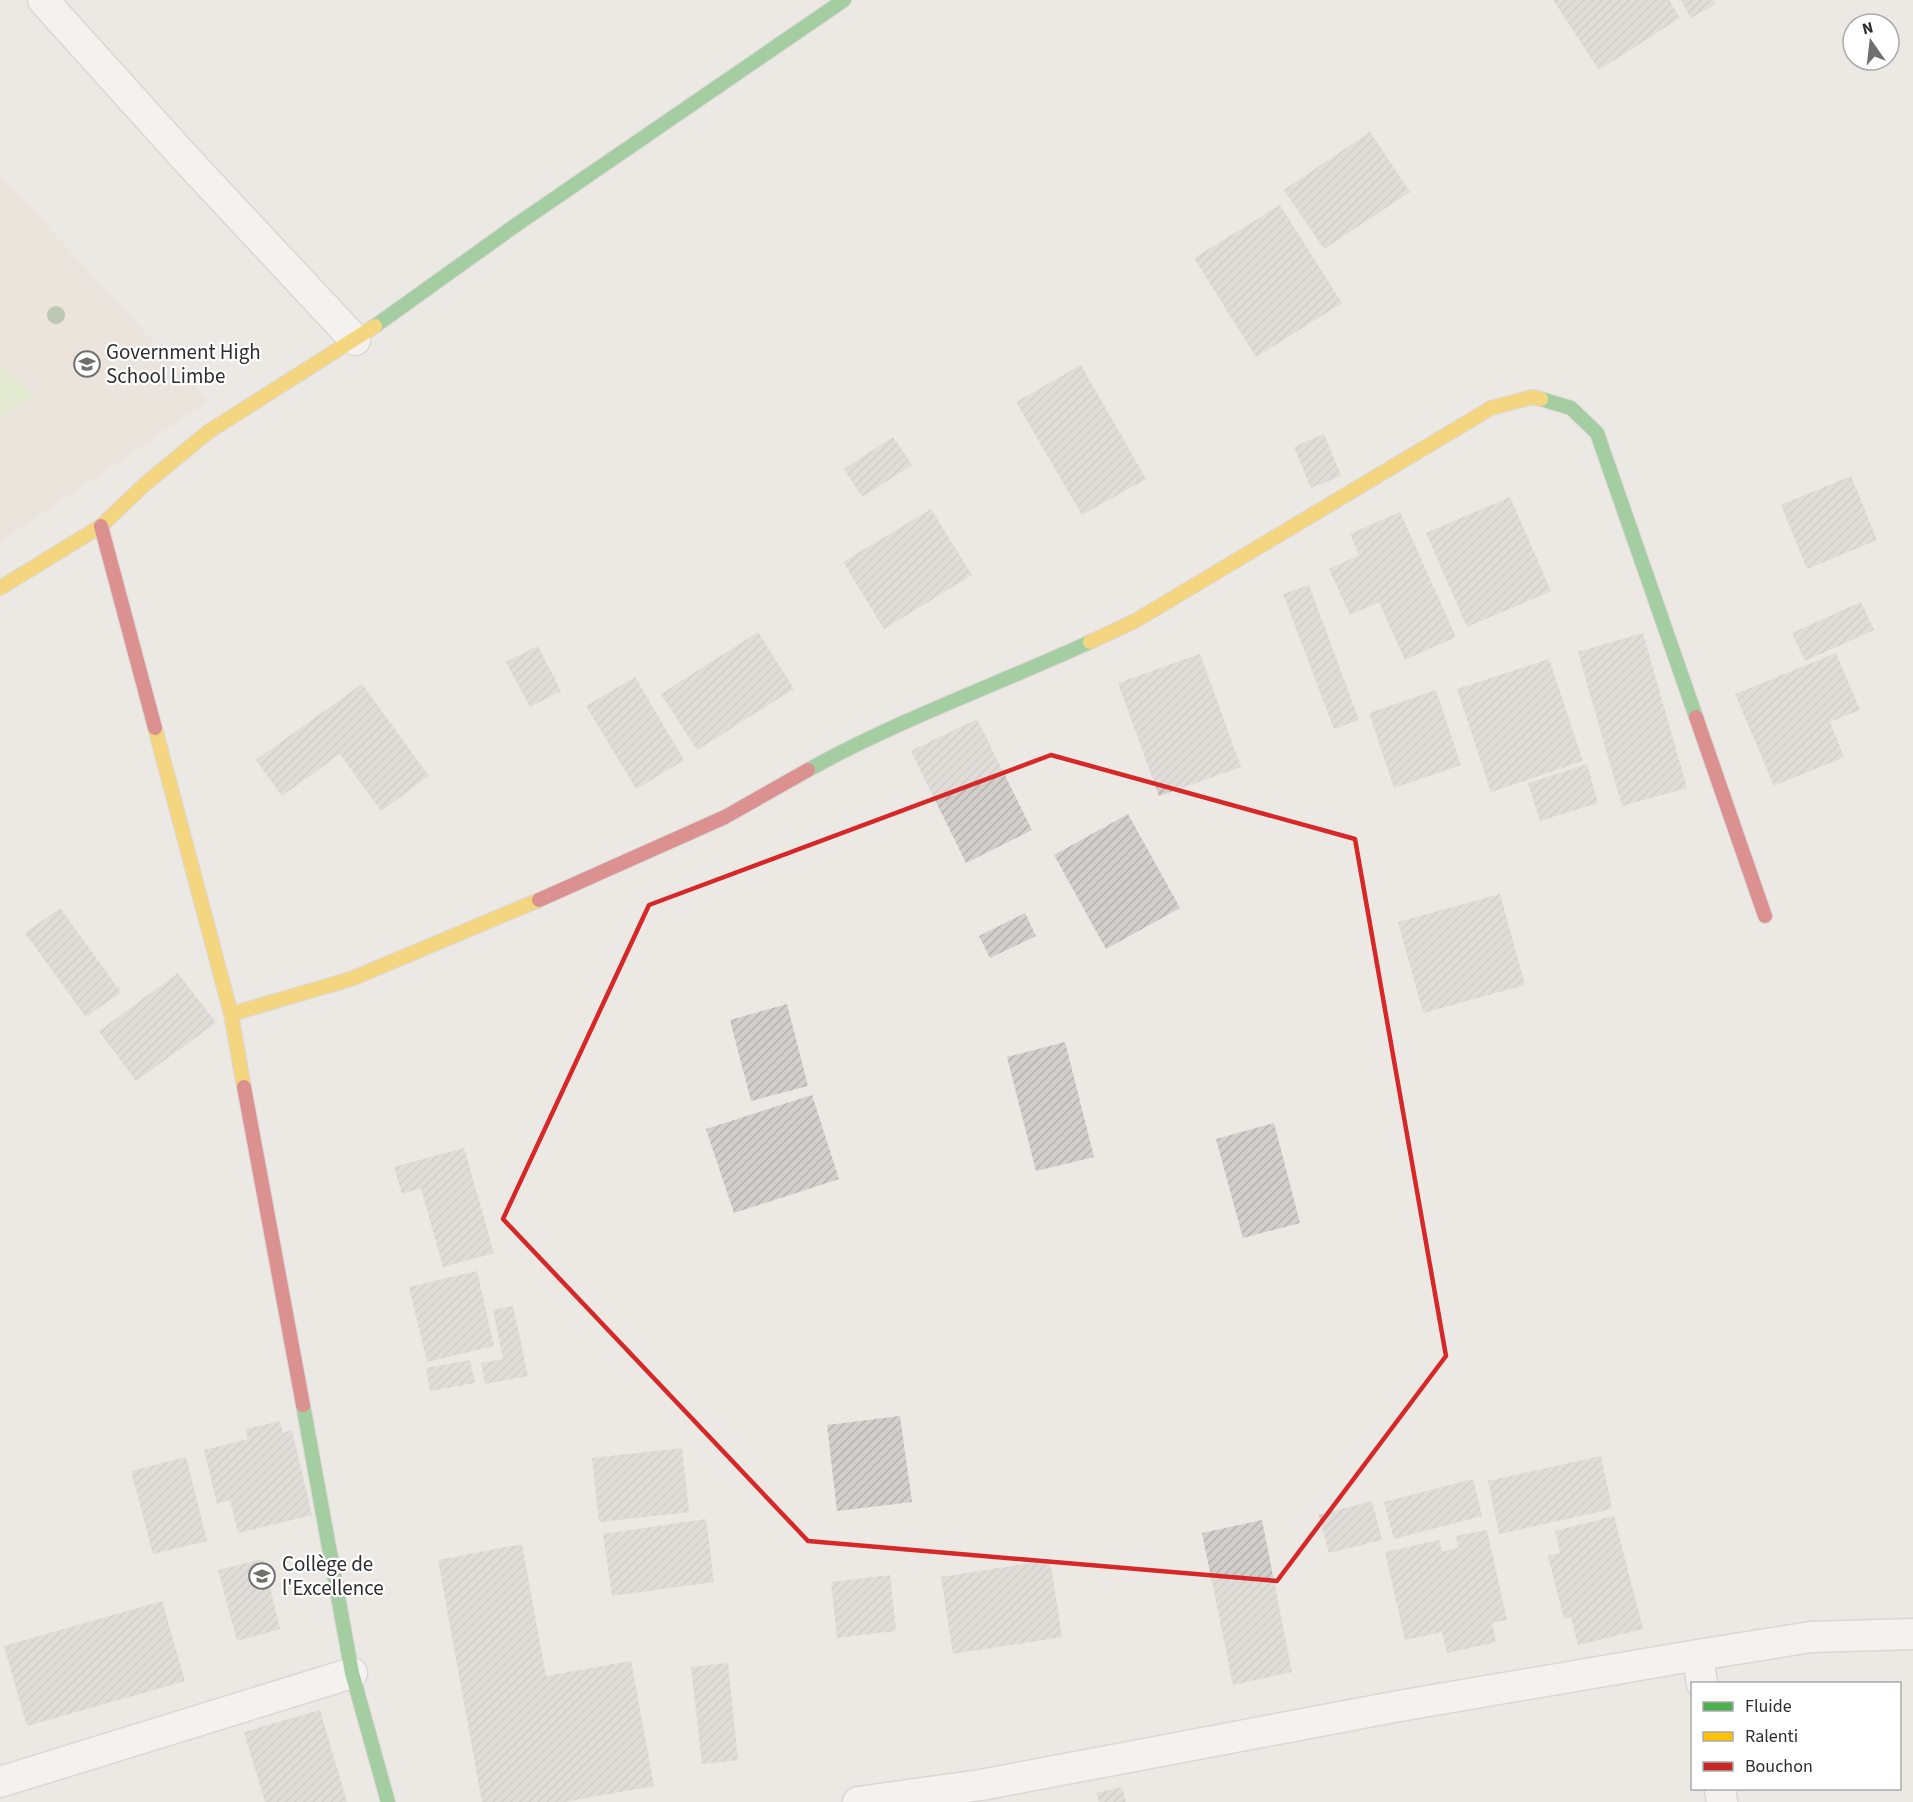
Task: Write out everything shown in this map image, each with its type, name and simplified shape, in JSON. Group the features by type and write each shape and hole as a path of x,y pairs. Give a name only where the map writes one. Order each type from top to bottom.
{"street":[{"path":"43,0 188,161 355,340"},
{"path":"0,588 101,526 144,484 208,432 355,340 526,218 844,0"},
{"path":"231,1014 351,979 593,877 724,817 830,758 943,705 1024,672 1136,621 1491,408 1533,397 1570,408 1597,433 1765,916"},
{"path":"101,526 231,1014 352,1673 388,1802"},
{"path":"858,1802 981,1785 1399,1706 1700,1669 1811,1637 1913,1634"},
{"path":"0,1782 352,1673"}],"highlighted area":[{"path":"1051,755 1355,839 1446,1356 1277,1581 808,1541 503,1219 649,905"}],"shaded area":[{"name":"Government High School Limbe","path":"0,175 208,401 0,542"}],"green space":[{"path":"0,364 33,395 0,420"}],"building":[{"path":"1553,0 1669,0 1680,18 1599,70"},
{"path":"1681,0 1713,0 1715,4 1691,18"},
{"path":"1370,132 1410,192 1324,249 1284,190"},
{"path":"1280,205 1342,303 1256,357 1194,258"},
{"path":"1081,365 1146,479 1082,515 1016,402"},
{"path":"1324,434 1341,476 1311,488 1294,447"},
{"path":"893,437 912,465 862,497 844,469"},
{"path":"1851,476 1877,540 1807,569 1781,505"},
{"path":"1510,497 1551,591 1467,627 1426,533"},
{"path":"931,509 972,575 884,629 843,562"},
{"path":"1400,512 1456,637 1405,660 1379,602 1350,615 1329,569 1359,555 1350,534"},
{"path":"1309,585 1359,720 1334,729 1283,594"},
{"path":"1861,602 1874,630 1805,661 1792,633"},
{"path":"758,632 794,689 697,750 661,694"},
{"path":"1643,633 1687,788 1622,806 1578,652"},
{"path":"538,646 561,691 530,707 506,662"},
{"path":"1836,653 1860,710 1830,722 1844,757 1774,786 1735,694"},
{"path":"1200,654 1241,767 1159,796 1118,683"},
{"path":"1549,659 1583,761 1491,792 1457,689"},
{"path":"635,677 684,760 636,789 586,706"},
{"path":"362,684 429,776 381,811 340,754 282,796 256,760"},
{"path":"1436,690 1461,765 1394,788 1369,713"},
{"path":"977,719 1032,830 966,863 911,751"},
{"path":"1587,764 1598,803 1540,821 1528,783"},
{"path":"1128,814 1180,908 1106,949 1054,855"},
{"path":"1500,894 1525,985 1423,1013 1398,922"},
{"path":"60,908 121,992 86,1017 25,933"},
{"path":"1025,913 1036,936 990,958 979,936"},
{"path":"178,973 216,1023 136,1081 99,1031"},
{"path":"787,1004 808,1086 751,1101 730,1020"},
{"path":"1065,1042 1094,1157 1036,1171 1007,1057"},
{"path":"812,1095 839,1179 734,1213 706,1129"},
{"path":"1274,1123 1300,1223 1243,1238 1216,1139"},
{"path":"464,1148 494,1253 443,1267 421,1188 402,1194 394,1167"},
{"path":"477,1271 494,1346 427,1362 409,1287"},
{"path":"513,1306 528,1376 485,1384 481,1363 503,1359 493,1310"},
{"path":"470,1360 475,1383 430,1391 426,1368"},
{"path":"900,1416 912,1502 837,1511 827,1425"},
{"path":"280,1421 283,1433 292,1430 312,1515 238,1533 230,1500 217,1504 204,1450 248,1439 245,1429"},
{"path":"682,1448 689,1512 599,1522 592,1458"},
{"path":"1601,1456 1612,1509 1499,1534 1488,1481"},
{"path":"186,1457 207,1541 153,1554 131,1471"},
{"path":"1473,1479 1482,1516 1394,1539 1384,1502"},
{"path":"1372,1501 1382,1540 1329,1553 1319,1515"},
{"path":"1614,1516 1643,1629 1578,1645 1571,1617 1564,1619 1548,1556 1560,1553 1555,1531"},
{"path":"706,1519 714,1582 612,1596 603,1534"},
{"path":"1262,1520 1292,1672 1233,1685 1202,1533"},
{"path":"1487,1530 1507,1620 1492,1623 1496,1642 1447,1653 1442,1632 1405,1640 1385,1552 1439,1540 1442,1552 1458,1548 1456,1536"},
{"path":"522,1544 546,1676 631,1661 654,1786 564,1802 482,1802 438,1560"},
{"path":"263,1559 280,1629 237,1641 218,1570"},
{"path":"1050,1560 1062,1637 953,1654 941,1577"},
{"path":"890,1575 896,1631 837,1638 831,1582"},
{"path":"162,1601 185,1681 27,1726 4,1646"},
{"path":"728,1663 738,1760 702,1764 691,1667"},
{"path":"320,1710 347,1802 265,1802 244,1732"},
{"path":"1122,1787 1126,1802 1099,1802 1096,1793"}],"traffic: fast":[{"path":"375,326 516,225 844,0"},
{"path":"1541,399 1571,408 1597,433 1696,717"},
{"path":"808,770 912,719 1090,642"},
{"path":"303,1405 352,1673 388,1802"}],"traffic: slow":[{"path":"0,588 101,526 144,485 208,432 375,326"},
{"path":"1090,642 1135,621 1491,408 1533,397 1541,399"},
{"path":"155,728 231,1014 244,1087"},
{"path":"231,1014 351,979 539,900"}],"traffic: jam":[{"path":"101,526 155,728"},
{"path":"1696,717 1765,916"},
{"path":"539,900 725,817 808,770"},
{"path":"244,1087 303,1405"}],"place":[{"name":"Government High School Limbe","path":"87,364"},
{"name":"Collège de l'Excellence","path":"262,1576"}]}
